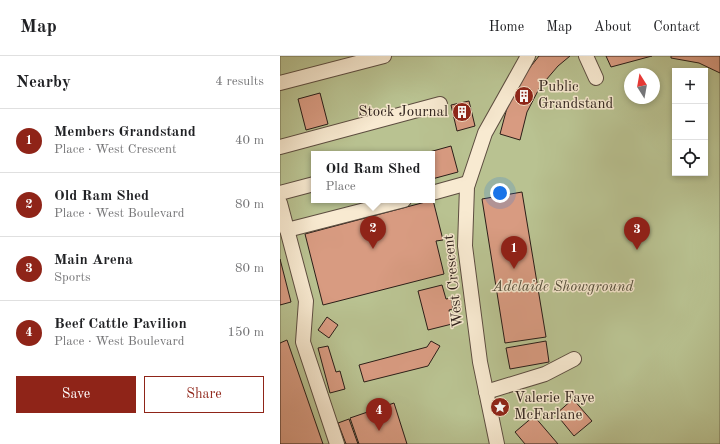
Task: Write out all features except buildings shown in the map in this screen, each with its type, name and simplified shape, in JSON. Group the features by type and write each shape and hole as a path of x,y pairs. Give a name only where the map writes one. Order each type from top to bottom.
{"street":[{"path":"280,83 384,56"},
{"name":"West Crescent","path":"497,444 480,362 465,246 468,183 485,133 528,56"},
{"path":"586,56 596,78"},
{"path":"280,147 440,104"},
{"path":"435,192 468,183"},
{"path":"280,193 311,185"},
{"path":"280,203 306,301 303,342 337,444"},
{"path":"287,230 392,203"},
{"path":"486,392 545,374 574,359"}],"green space":[{"name":"Adelaide Showground","path":"280,56 720,56 720,444 280,444"}],"place":[{"name":"Public Grandstand","path":"524,96"},
{"name":"Stock Journal","path":"462,112"},
{"name":"Old Ram Shed","path":"373,249"},
{"name":"Main Arena","path":"637,250"},
{"name":"Members Grandstand","path":"514,269"},
{"name":"Valerie Faye McFarlane","path":"500,407"},
{"name":"Beef Cattle Pavilion","path":"379,431"}]}
